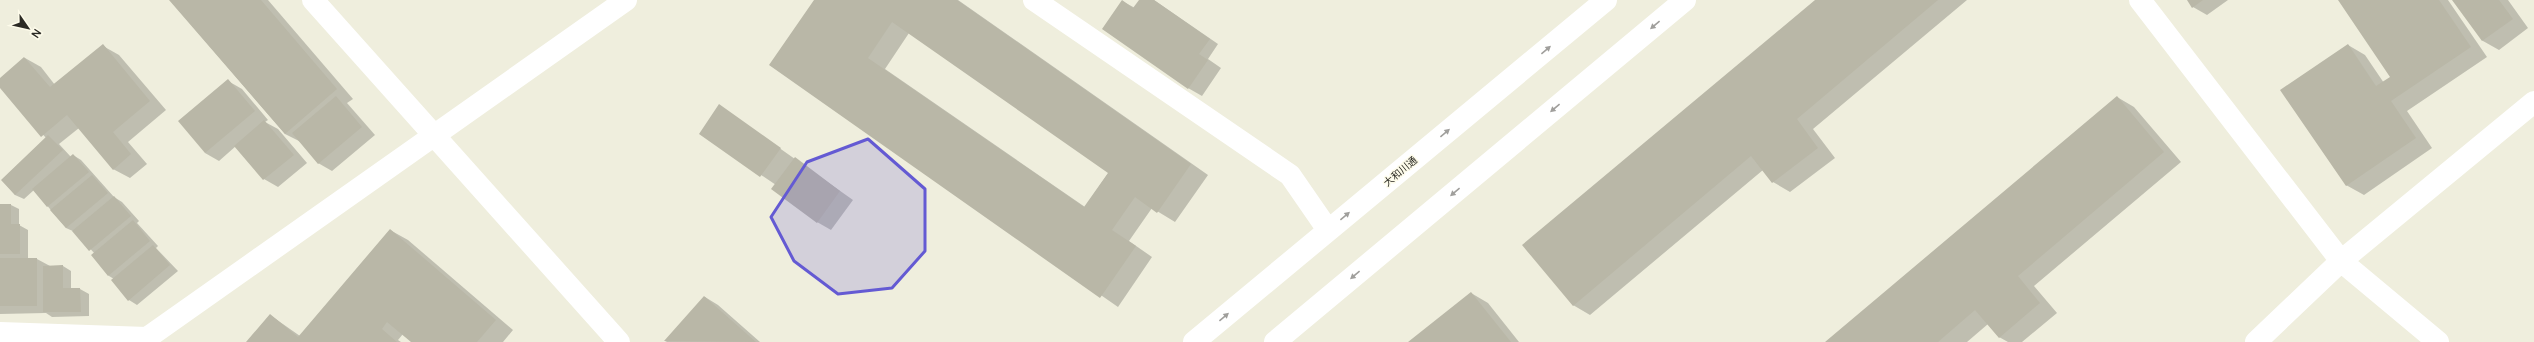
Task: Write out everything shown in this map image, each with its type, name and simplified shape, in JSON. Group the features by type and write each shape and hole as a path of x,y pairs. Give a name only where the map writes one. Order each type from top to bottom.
{"street":[{"path":"313,0 619,342"},
{"path":"0,333 146,340 626,0"},
{"path":"1034,0 1290,175 1328,230"},
{"name":"大和川通","path":"1194,342 1606,0"},
{"path":"1275,342 1685,0"},
{"path":"2140,0 2341,261 2438,342"},
{"path":"2256,342 2341,261 2534,102"}],"highlighted area":[{"path":"868,139 925,189 925,251 892,288 838,294 794,261 771,217 807,162"}],"building":[{"path":"169,0 261,0 337,89 285,134"},
{"path":"814,0 957,0 1191,164 1157,213 1135,197 1112,230 1136,246 1100,298 769,65","holes":["892,22 1108,173 1084,207 868,58"]},
{"path":"1122,0 1133,8 1139,0 1154,0 1210,39 1199,54 1208,60 1188,89 1102,29"},
{"path":"1815,0 1938,0 1797,119 1818,148 1772,183 1751,156 1573,306 1522,245"},
{"path":"2187,0 2203,0 2192,8"},
{"path":"2338,0 2439,0 2471,47 2391,101 2416,138 2346,186 2280,90 2348,44 2376,86 2390,77"},
{"path":"2452,0 2499,0 2513,19 2482,41"},
{"path":"103,44 150,101 113,132 131,154 113,170 67,115 41,137 0,88 0,78 24,57 50,87"},
{"path":"228,79 255,111 205,153 178,121"},
{"path":"336,96 362,127 318,164 292,133"},
{"path":"2117,96 2164,152 2018,276 2040,303 1999,338 1975,310 1938,342 1825,342"},
{"path":"719,104 781,148 760,177 699,134"},
{"path":"264,120 294,155 263,180 234,146"},
{"path":"48,135 63,150 15,195 1,180"},
{"path":"73,154 89,172 47,207 32,189"},
{"path":"795,157 840,191 817,223 771,189"},
{"path":"92,175 108,193 66,228 50,210"},
{"path":"114,196 131,216 89,251 72,231"},
{"path":"0,204 11,204 11,224 20,224 20,254 0,254"},
{"path":"133,220 150,241 108,276 91,255"},
{"path":"390,229 496,320 477,342 411,342 387,322 382,329 397,342 246,342 270,314 298,337"},
{"path":"153,245 170,265 128,301 111,280"},
{"path":"0,258 37,258 37,306 0,306"},
{"path":"63,265 63,288 80,288 81,312 43,312 43,266"},
{"path":"1471,292 1511,342 1408,342"},
{"path":"704,296 756,342 664,341"}]}
